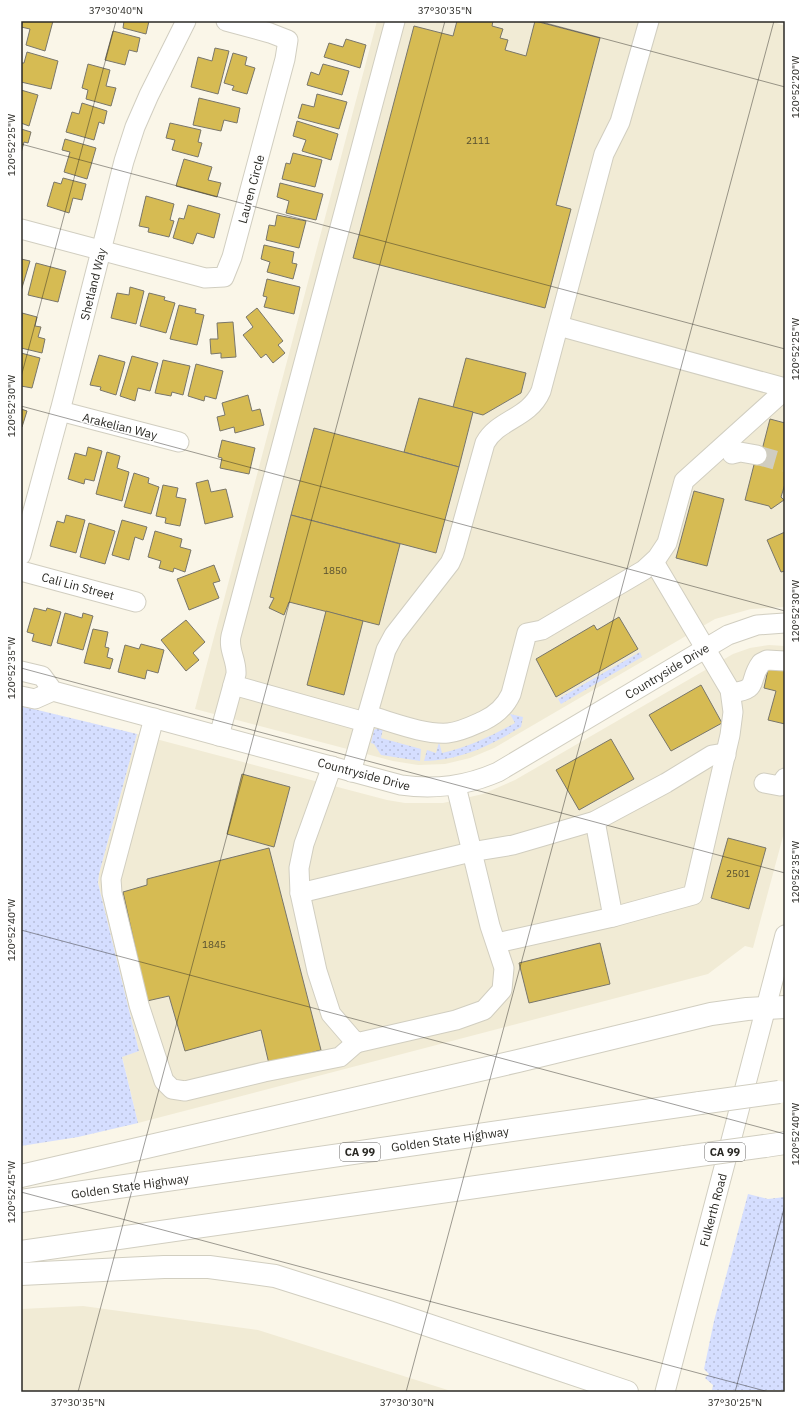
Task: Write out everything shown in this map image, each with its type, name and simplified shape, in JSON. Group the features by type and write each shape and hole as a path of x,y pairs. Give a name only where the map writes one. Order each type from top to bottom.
{"highway":[{"path":"21,1176 488,1068 711,1014 736,1010 776,1008"},
{"name":"Golden State Highway","path":"21,1201 782,1092"},
{"name":"CA 99","path":"21,1252 775,1144"},
{"path":"21,1274 171,1267 209,1268 275,1276 389,1312 627,1392"}],"street":[{"name":"Shetland Way","path":"21,555 60,411 124,161 135,127 149,95 186,21"},
{"name":"Lauren Circle","path":"102,249 205,278 224,277 232,257 285,59 288,40 270,33 226,21"},
{"path":"219,736 233,686 236,669 229,646 231,636 395,21"},
{"path":"351,772 383,658 390,642 445,571 454,554 485,443 494,430 528,410 538,398 559,326 604,154 620,122 649,21"},
{"path":"21,229 102,249"},
{"path":"559,326 785,389"},
{"path":"233,686 366,718 440,733 449,733 460,730 485,720 499,711 507,703 527,633 542,630 644,570 654,562 667,542 684,481 785,389"},
{"name":"Arakelian Way","path":"60,411 179,442"},
{"path":"732,454 740,452 756,455"},
{"path":"497,943 613,917 693,895 726,755 733,712 731,694 654,562"},
{"name":"Cali Lin Street","path":"21,571 136,602"},
{"name":"Countryside Drive","path":"53,692 332,766 401,786 438,788 456,786 479,780 498,772 728,635 765,624 785,623"},
{"path":"731,694 745,692 749,688 760,663 775,659 785,661"},
{"path":"21,671 42,676 53,692 35,700 21,696"},
{"path":"154,718 111,879 112,893 139,1005 164,1081 172,1089 185,1091 264,1072 340,1057 356,1043 456,1020 484,1010 502,990 504,968 497,943 490,926 456,786"},
{"path":"300,893 471,852 513,845 595,821 666,783 712,755 726,755"},
{"path":"332,766 304,844 299,868 300,893 317,971 331,1014 356,1043"},
{"path":"764,783 780,786 785,778"},
{"path":"595,821 613,917"},
{"name":"Fulkerth Road","path":"665,1392 776,1008 785,934"}],"shaded area":[{"path":"377,21 771,21 785,26 785,607 751,609 715,619 494,748 470,758 445,764 418,765 393,761 195,709"},
{"path":"769,645 785,646 785,829 753,948 745,946 708,974 138,1123 122,1056 139,1051 98,883 99,874 137,734 387,800 405,803 443,803 483,794 515,780 733,654 750,648"},
{"path":"640,652 642,657 561,704 558,699"},
{"path":"21,706 137,734 99,874 98,883 139,1051 122,1057 138,1123 78,1137 21,1146"},
{"path":"510,714 523,717 521,727 509,734 486,746 463,755 424,761 427,750 436,753 439,742 442,753 480,741 515,723"},
{"path":"378,728 383,729 381,738 421,749 420,761 381,755 374,744 371,743 374,730"},
{"path":"748,1194 768,1199 785,1197 785,1390 712,1390 713,1385 705,1378 709,1374 704,1369 714,1321"},
{"path":"83,1306 258,1330 454,1392 21,1392 21,1309"}],"building":[{"path":"23,21 53,21 45,51 26,45 30,29 21,27"},
{"path":"124,21 149,21 146,34 123,28"},
{"path":"457,21 493,21 492,26 503,29 500,38 508,40 505,50 526,56 535,21 600,38 556,205 571,209 545,308 353,258 414,26 453,36"},
{"path":"113,31 140,38 137,52 129,50 125,65 105,60"},
{"path":"346,39 366,45 360,68 324,57 329,43 343,47"},
{"path":"215,48 229,51 218,94 191,87 198,57 212,61"},
{"path":"27,52 58,61 51,89 21,82 21,63 24,63"},
{"path":"233,53 247,57 245,65 255,68 247,94 232,90 234,86 224,83"},
{"path":"88,64 110,70 106,86 116,88 111,106 86,99 88,90 82,88"},
{"path":"323,64 349,71 342,95 307,85 311,72 319,75"},
{"path":"21,90 38,95 29,126 21,123"},
{"path":"317,94 347,102 339,129 298,118 302,104 314,107"},
{"path":"199,98 240,108 237,123 224,120 221,131 193,125"},
{"path":"82,103 107,111 104,124 99,122 94,140 66,132 72,112 79,114"},
{"path":"297,121 338,134 331,160 302,151 306,140 293,136"},
{"path":"170,123 201,130 198,142 202,143 198,157 172,150 175,140 166,138"},
{"path":"21,129 31,132 28,143 24,142 21,153"},
{"path":"65,139 96,148 87,179 64,172 70,152 62,150"},
{"path":"293,153 322,160 315,187 282,179 286,163 290,164"},
{"path":"184,159 212,167 208,180 221,183 217,197 176,186"},
{"path":"63,178 86,184 82,200 73,198 69,213 47,206 54,182 61,184"},
{"path":"280,183 323,194 316,220 286,213 289,201 277,197"},
{"path":"146,196 174,204 170,220 174,221 169,237 148,232 149,228 139,226"},
{"path":"188,205 220,214 214,238 197,233 193,244 173,238 179,218 184,219"},
{"path":"277,215 306,221 299,248 266,240 269,225 275,226"},
{"path":"264,245 294,252 292,263 297,264 293,279 267,272 270,262 261,259"},
{"path":"21,259 30,261 21,291"},
{"path":"36,263 66,271 58,302 28,295"},
{"path":"267,279 300,287 294,314 264,307 267,297 263,296"},
{"path":"130,287 144,291 136,324 111,318 117,293 129,295"},
{"path":"149,293 165,297 164,300 175,303 166,333 140,326"},
{"path":"179,305 196,309 195,313 204,315 197,345 170,339"},
{"path":"257,308 283,341 278,345 285,353 273,363 266,354 261,358 243,335 253,327 246,317"},
{"path":"22,313 37,317 35,326 41,327 38,337 45,339 42,353 21,348"},
{"path":"233,322 236,357 221,358 221,353 211,354 210,339 218,339 217,323"},
{"path":"21,353 40,358 32,388 21,386"},
{"path":"99,355 125,362 116,395 100,390 101,387 90,385"},
{"path":"132,356 158,363 150,391 138,388 135,401 120,396"},
{"path":"466,358 526,373 521,393 483,415 453,407"},
{"path":"163,360 190,366 183,395 172,392 171,396 155,393"},
{"path":"196,364 223,371 216,399 205,396 204,401 188,396"},
{"path":"248,395 252,411 260,409 264,425 235,433 234,427 220,431 217,417 225,415 222,403"},
{"path":"419,398 473,412 459,467 404,452"},
{"path":"21,409 27,411 22,427 21,426"},
{"path":"770,419 785,423 785,484 781,497 784,500 771,509 769,506 745,500 758,449 762,450"},
{"path":"314,428 459,467 436,553 291,515"},
{"path":"222,440 255,448 249,474 220,468 222,458 218,457"},
{"path":"88,447 102,451 94,481 85,479 84,484 68,479 75,453 86,456"},
{"path":"107,452 120,456 117,468 129,472 122,501 96,494"},
{"path":"134,473 149,478 148,483 159,487 151,514 124,507"},
{"path":"208,480 211,492 226,489 233,517 205,524 196,483"},
{"path":"163,485 178,488 176,497 186,499 180,526 165,523 166,518 156,516"},
{"path":"694,491 724,499 707,566 676,558"},
{"path":"66,515 85,520 76,553 50,546 57,521 64,523"},
{"path":"291,515 400,544 379,625 289,602 284,615 269,608 274,598 270,597"},
{"path":"122,520 147,527 143,540 135,537 129,560 112,555"},
{"path":"89,523 115,531 105,564 80,557"},
{"path":"155,531 182,539 180,547 191,550 185,572 174,568 173,572 159,568 161,561 148,557"},
{"path":"785,532 785,571 781,572 767,540"},
{"path":"214,565 220,581 213,583 219,598 189,610 177,579"},
{"path":"34,608 46,611 47,608 61,612 51,646 32,641 34,634 27,632"},
{"path":"326,611 363,621 344,695 307,685"},
{"path":"65,613 82,618 83,613 93,616 83,650 57,643"},
{"path":"619,617 638,649 556,697 536,659 594,625 597,630"},
{"path":"186,620 205,642 193,653 199,660 186,671 161,640"},
{"path":"93,629 108,632 105,647 109,648 107,657 113,659 110,669 84,663"},
{"path":"141,644 164,650 158,673 147,670 145,679 118,672 125,645 139,649"},
{"path":"769,665 785,668 785,724 768,720 776,691 764,688"},
{"path":"701,685 722,723 671,751 649,715"},
{"path":"611,739 634,779 579,810 556,770"},
{"path":"242,774 290,787 274,847 227,834"},
{"path":"728,838 766,848 749,909 711,898"},
{"path":"269,848 321,1050 269,1064 261,1030 185,1051 169,996 147,1001 123,892 147,885 147,879"},
{"path":"600,943 610,984 529,1003 519,963"}],"tunnel":[{"path":"757,455 785,463"}]}
